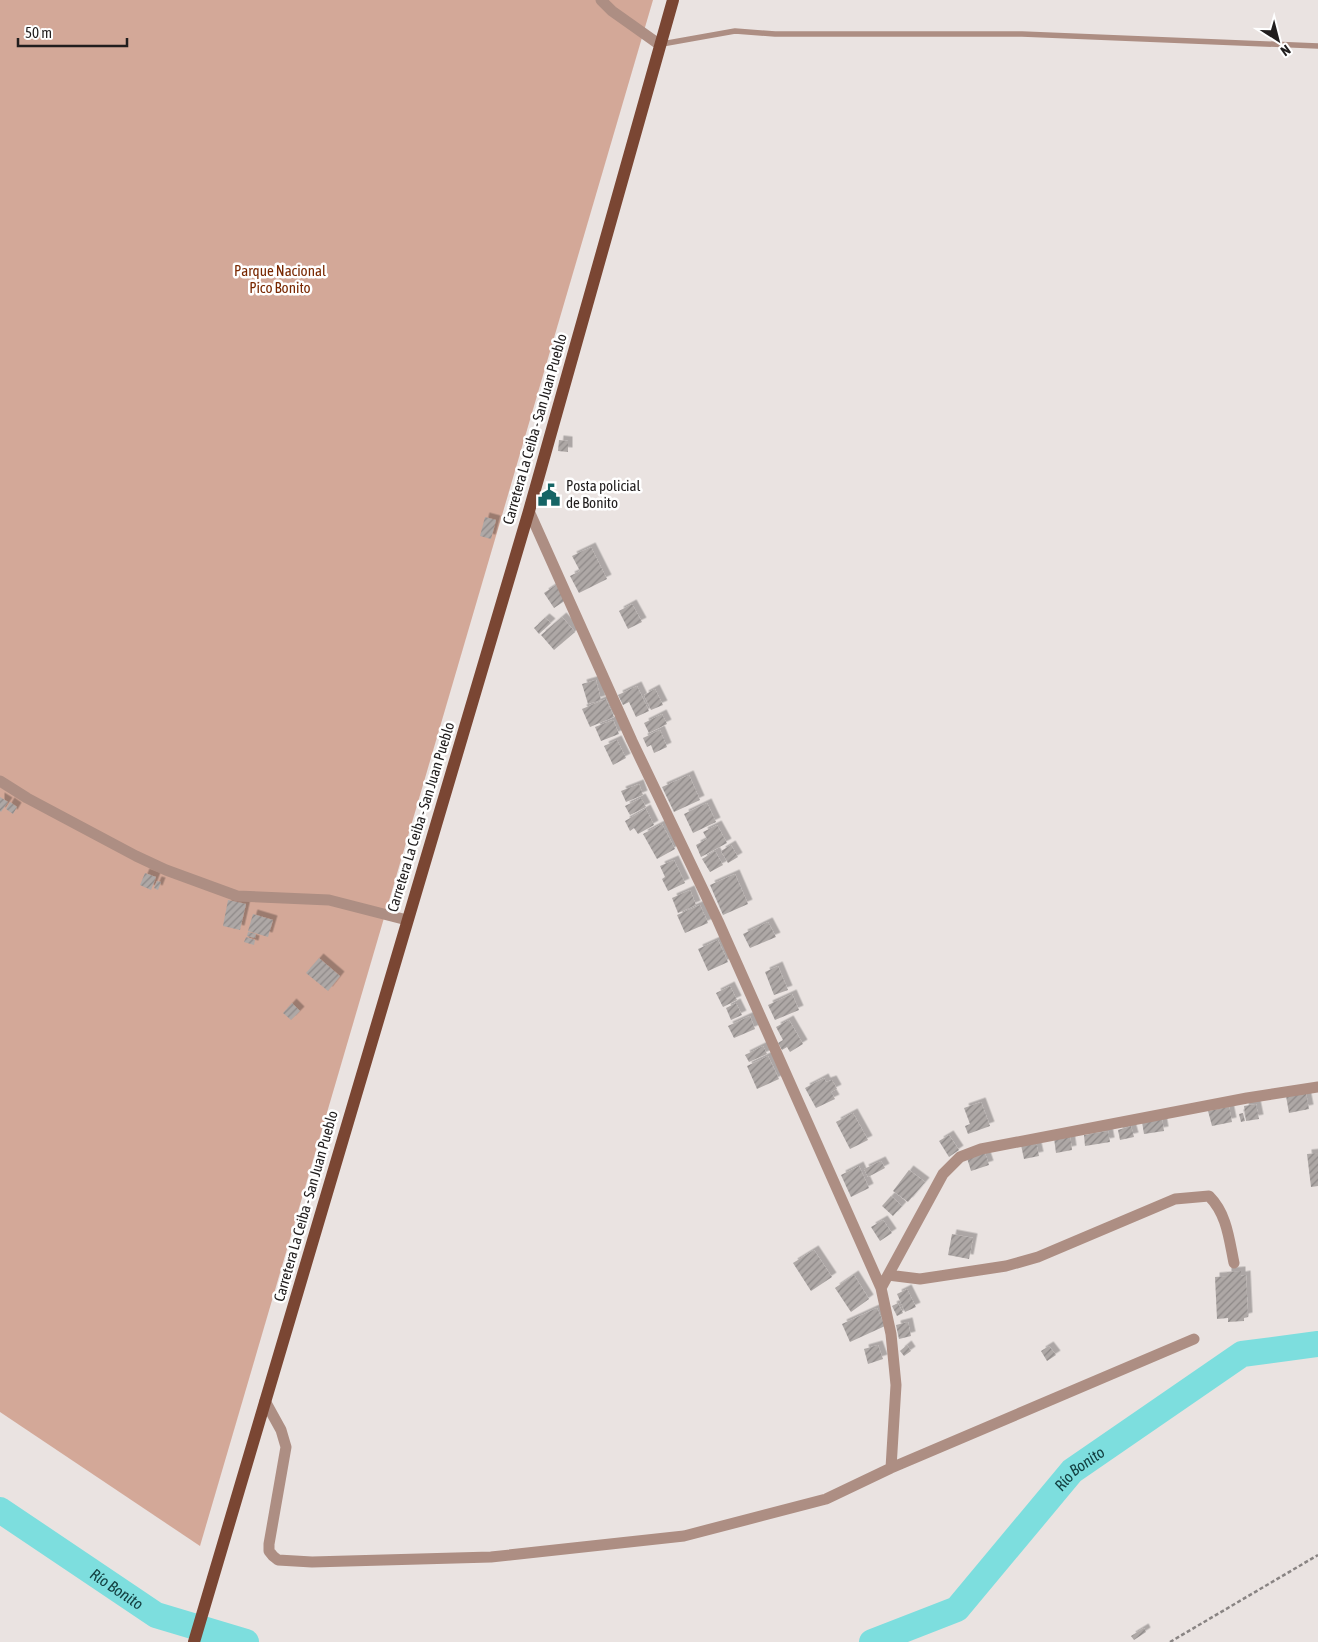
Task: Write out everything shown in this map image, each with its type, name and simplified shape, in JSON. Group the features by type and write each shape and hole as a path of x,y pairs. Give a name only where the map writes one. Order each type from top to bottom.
{"main road":[{"name":"Carretera La Ceiba - San Juan Pueblo","path":"194,1642 529,511 673,0"}],"street":[{"path":"601,0 612,11 660,44"},
{"path":"529,511 632,741 718,921 881,1288 891,1334 896,1385 891,1468"},
{"path":"0,781 136,856 166,870 237,896 328,900 407,920"},
{"path":"881,1288 943,1174 960,1157 1000,1146 1247,1098 1318,1087"},
{"path":"888,1275 920,1279 1006,1266 1038,1257 1175,1199 1192,1196 1208,1196 1217,1205 1225,1220 1234,1263"},
{"path":"265,1400 282,1430 286,1447 269,1544 269,1551 278,1560 312,1562 491,1557 684,1536 826,1499 891,1468 1194,1339"}],"lane":[{"path":"660,44 735,31 775,34 1022,34 1318,46"}],"path":[{"path":"1170,1642 1318,1555"}],"green space":[{"name":"Parque Nacional Pico Bonito","path":"0,0 653,0 200,1546 0,1412"}],"building":[{"path":"559,440 568,441 568,452 558,451"},
{"path":"485,517 496,520 491,539 480,536"},
{"path":"591,547 607,579 579,593 570,576 580,571 572,556"},
{"path":"556,585 566,600 554,608 544,593"},
{"path":"632,604 642,622 628,629 619,611"},
{"path":"562,617 575,632 554,650 541,635"},
{"path":"545,618 551,623 539,634 534,628"},
{"path":"596,680 601,700 588,704 582,684"},
{"path":"637,686 649,711 636,717 629,702 623,705 618,695"},
{"path":"655,689 663,705 651,710 644,695"},
{"path":"606,699 614,717 590,727 582,709"},
{"path":"662,714 667,724 649,733 644,723"},
{"path":"613,720 619,734 601,741 595,727"},
{"path":"660,730 667,747 654,753 651,745 647,747 643,738"},
{"path":"617,740 626,758 613,765 604,746"},
{"path":"689,775 700,800 674,812 662,787"},
{"path":"639,784 643,795 626,802 621,791"},
{"path":"0,797 8,802 1,812 0,811"},
{"path":"641,798 646,807 630,815 625,806"},
{"path":"10,802 17,807 13,814 6,809"},
{"path":"707,803 716,822 693,833 684,814"},
{"path":"646,809 654,825 638,834 634,828 630,831 625,821"},
{"path":"662,824 675,849 657,859 643,834"},
{"path":"717,825 727,843 701,857 696,845 707,839 703,832"},
{"path":"731,845 738,857 728,863 721,851"},
{"path":"715,851 723,865 710,872 702,859"},
{"path":"674,860 685,883 668,891 662,879 665,877 660,866"},
{"path":"145,873 156,877 151,890 140,885"},
{"path":"735,874 748,904 723,915 710,885"},
{"path":"157,881 161,882 158,890 154,888"},
{"path":"690,890 696,905 678,913 672,898"},
{"path":"228,900 246,904 240,930 223,926"},
{"path":"700,905 708,923 685,933 677,915"},
{"path":"253,914 273,920 268,937 248,931"},
{"path":"768,922 776,937 750,948 743,934"},
{"path":"248,932 256,934 255,938 247,936"},
{"path":"246,937 255,940 254,945 244,942"},
{"path":"718,940 728,962 708,971 698,949"},
{"path":"319,958 340,976 328,991 306,973"},
{"path":"778,966 788,990 774,995 765,972"},
{"path":"730,986 737,1000 723,1007 716,993"},
{"path":"792,994 799,1010 775,1020 768,1005"},
{"path":"292,1003 300,1011 291,1020 283,1013"},
{"path":"736,1003 742,1015 731,1020 726,1008"},
{"path":"750,1016 755,1029 734,1038 728,1026"},
{"path":"789,1020 803,1044 790,1052 787,1047 782,1050 778,1043 783,1040 776,1027"},
{"path":"763,1046 767,1054 749,1062 745,1055"},
{"path":"768,1056 779,1079 757,1089 747,1066"},
{"path":"824,1078 826,1082 832,1080 837,1089 831,1092 835,1099 816,1108 805,1088"},
{"path":"1306,1093 1309,1109 1289,1113 1286,1096"},
{"path":"981,1102 990,1126 968,1134 965,1126 970,1124 964,1108"},
{"path":"1256,1104 1259,1119 1246,1121 1244,1106"},
{"path":"1229,1107 1232,1122 1212,1126 1208,1111"},
{"path":"853,1113 868,1140 850,1149 836,1122"},
{"path":"1243,1113 1245,1121 1241,1122 1239,1114"},
{"path":"1162,1119 1164,1131 1144,1134 1142,1122"},
{"path":"1131,1126 1134,1137 1120,1140 1118,1130"},
{"path":"1108,1131 1110,1142 1085,1146 1084,1135"},
{"path":"949,1135 959,1150 949,1157 939,1141"},
{"path":"1070,1136 1072,1150 1056,1153 1054,1138"},
{"path":"1036,1142 1039,1156 1024,1159 1021,1145"},
{"path":"985,1153 989,1165 971,1171 967,1158"},
{"path":"1318,1153 1318,1186 1311,1187 1307,1154"},
{"path":"881,1161 885,1168 868,1177 864,1169"},
{"path":"859,1166 869,1188 851,1197 841,1175"},
{"path":"909,1170 925,1182 908,1202 893,1191"},
{"path":"891,1196 902,1206 893,1216 882,1206"},
{"path":"883,1220 892,1233 880,1241 871,1227"},
{"path":"952,1234 973,1238 969,1259 948,1255"},
{"path":"814,1250 832,1277 811,1291 793,1263"},
{"path":"1241,1271 1241,1276 1246,1275 1248,1317 1244,1318 1244,1321 1228,1322 1228,1318 1217,1319 1215,1277 1227,1276 1227,1272"},
{"path":"854,1275 869,1299 851,1312 835,1288"},
{"path":"907,1289 916,1307 905,1312 897,1294"},
{"path":"898,1303 903,1313 897,1316 892,1306"},
{"path":"877,1308 885,1326 850,1342 842,1324"},
{"path":"908,1322 911,1336 899,1339 896,1325"},
{"path":"878,1345 883,1359 868,1364 864,1349"},
{"path":"907,1345 911,1351 904,1356 900,1351"},
{"path":"1049,1346 1056,1355 1047,1361 1041,1351"},
{"path":"1144,1628 1146,1632 1134,1640 1131,1636"}],"waterway":[{"name":"Río Bonito","path":"872,1642 957,1609 1072,1471 1242,1354 1318,1344"},
{"name":"Río Bonito","path":"0,1510 156,1615 246,1642"}],"place":[{"name":"Posta policial de Bonito","path":"549,495"}]}
